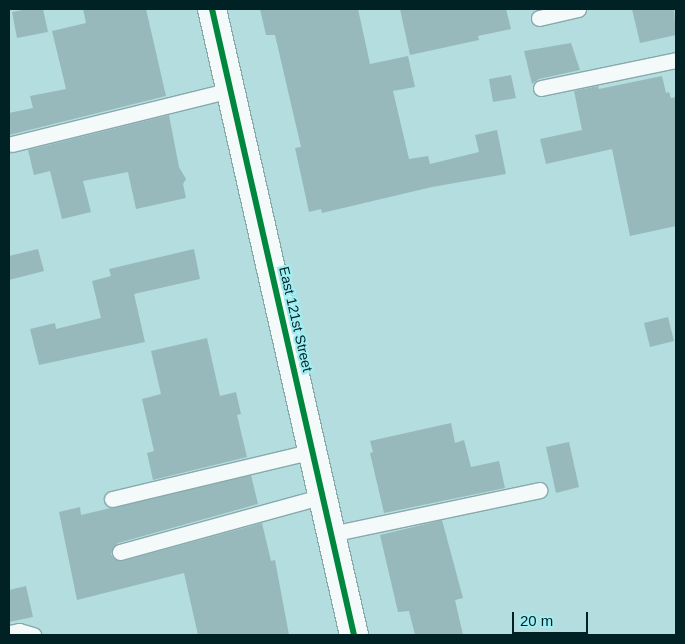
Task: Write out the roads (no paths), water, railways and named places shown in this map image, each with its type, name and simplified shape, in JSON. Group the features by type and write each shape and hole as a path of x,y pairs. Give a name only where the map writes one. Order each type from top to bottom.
{"street":[{"name":"East 121st Street","path":"212,9 354,635"}],"lane":[{"path":"539,18 578,9"},
{"path":"541,88 676,60"},
{"path":"12,144 230,90"},
{"path":"112,499 313,452"},
{"path":"331,534 539,490"},
{"path":"120,552 323,496"},
{"path":"9,633 20,631 33,635"}]}
